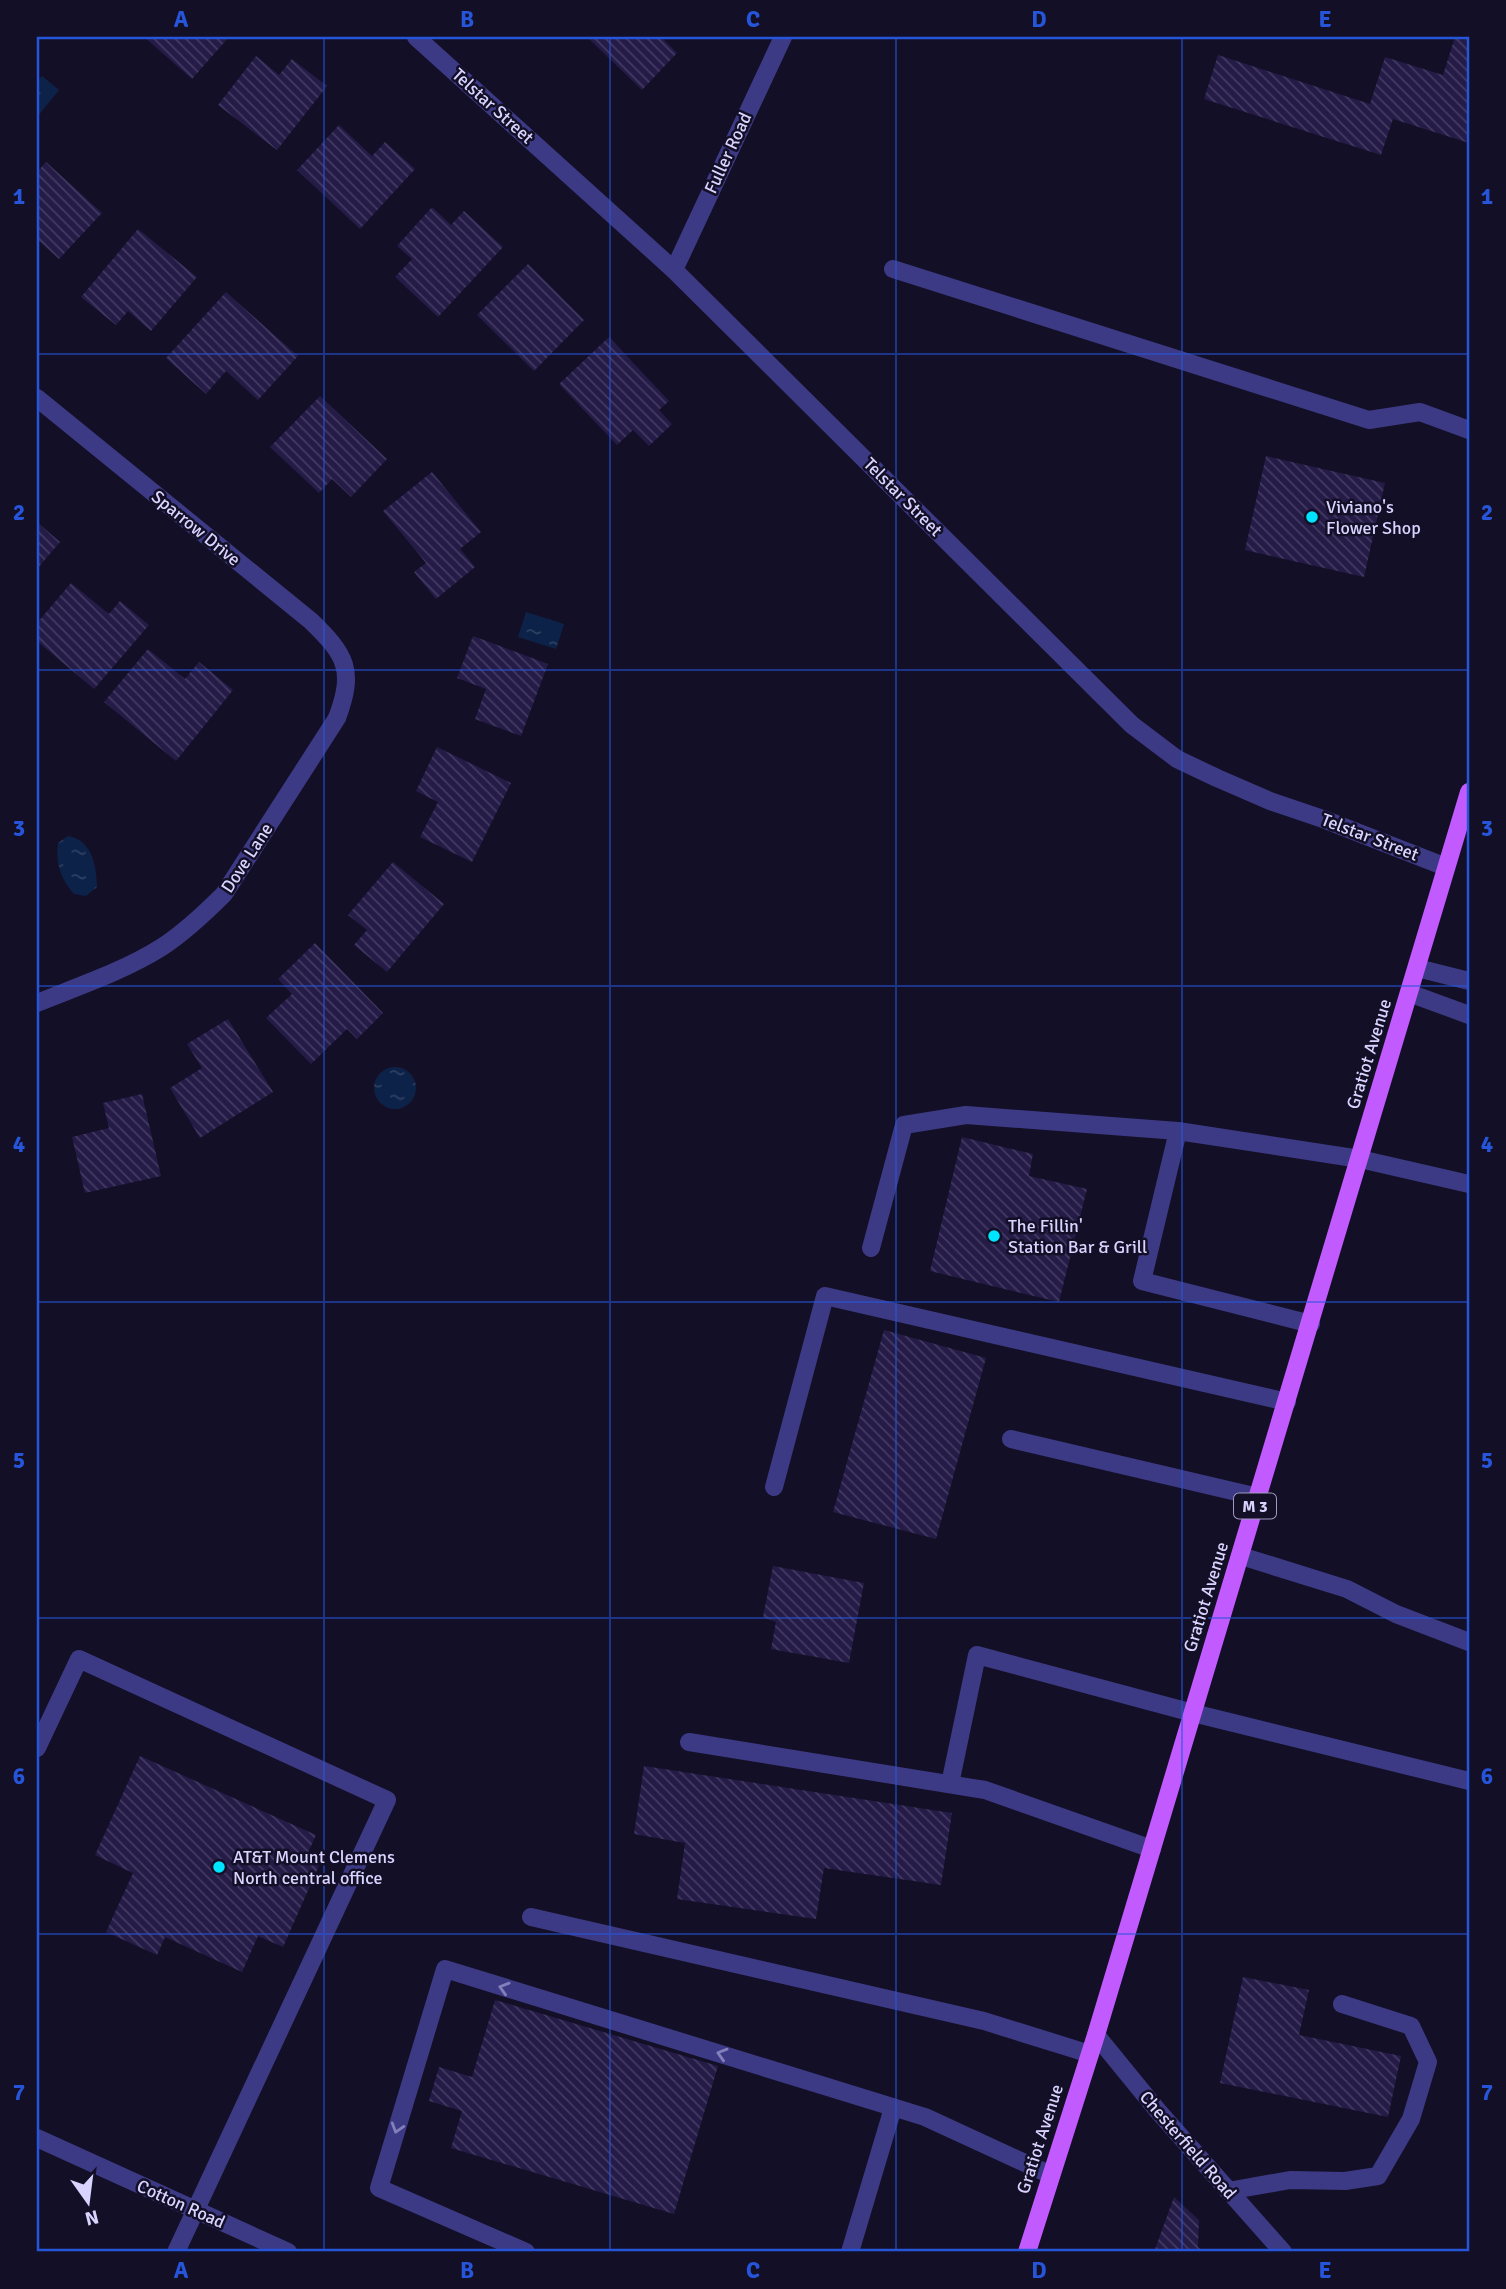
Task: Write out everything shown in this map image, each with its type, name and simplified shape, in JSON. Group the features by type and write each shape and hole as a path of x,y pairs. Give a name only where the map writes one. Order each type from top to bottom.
{"main road":[{"name":"Gratiot Avenue","path":"1027,2252 1097,2035 1469,792"}],"street":[{"name":"Telstar Street","path":"416,37 674,270 1132,725 1177,759 1217,778 1270,801 1446,867"},
{"name":"Fuller Road","path":"674,270 783,37"},
{"path":"893,269 1369,420 1420,412 1469,430"},
{"name":"Sparrow Drive","path":"37,398 311,621 335,645 346,666"},
{"name":"Dove Lane","path":"37,1003 105,976 161,947 201,918 224,894 337,718 346,694 346,666"},
{"path":"1417,968 1469,981"},
{"path":"1409,993 1469,1015"},
{"path":"871,1248 904,1125 966,1115 1178,1131 1360,1159 1469,1184"},
{"path":"1178,1131 1142,1281 1311,1324"},
{"path":"774,1487 825,1296 1287,1402"},
{"path":"1011,1439 1258,1497"},
{"path":"1241,1556 1348,1589 1396,1614 1469,1643"},
{"path":"950,1784 977,1655 1193,1713 1469,1781"},
{"path":"37,1748 79,1659 387,1800 176,2252"},
{"path":"688,1742 985,1790 1152,1849"},
{"path":"531,1917 984,2021 1090,2054"},
{"path":"526,2252 379,2188 445,1969 925,2117 1051,2175"},
{"path":"1228,2191 1290,2180 1345,2181 1378,2176 1412,2119 1428,2062 1411,2026 1342,2004"},
{"name":"Chesterfield Road","path":"1097,2035 1158,2111 1283,2252"},
{"path":"850,2252 893,2108"},
{"name":"Cotton Road","path":"37,2138 288,2252"}],"water":[{"path":"42,76 59,90 37,117 37,82"},
{"path":"526,612 564,624 556,649 518,637"},
{"path":"68,836 83,843 94,862 97,887 86,896 74,894 60,870 58,843"},
{"path":"395,1067 410,1073 416,1088 410,1103 395,1109 380,1103 374,1088 380,1073"}],"building":[{"path":"144,37 229,37 192,79"},
{"path":"661,37 677,53 642,90 589,39"},
{"path":"1455,37 1469,37 1469,143 1393,119 1381,155 1204,99 1218,55 1370,104 1385,57 1443,75"},
{"path":"256,56 279,75 292,59 327,86 277,150 218,105"},
{"path":"339,125 372,156 385,142 415,169 360,229 297,170"},
{"path":"46,162 102,213 59,259 37,239 37,172"},
{"path":"432,207 451,225 464,211 503,247 438,317 395,277 412,259 397,246"},
{"path":"138,229 197,277 151,331 128,311 116,325 81,297"},
{"path":"528,264 584,320 534,371 477,315"},
{"path":"226,292 298,356 258,400 226,371 206,394 166,358"},
{"path":"609,337 669,401 659,410 672,424 649,446 633,430 617,445 559,384"},
{"path":"320,396 387,459 351,497 332,479 319,493 270,447"},
{"path":"1266,456 1385,483 1364,577 1245,550"},
{"path":"432,472 481,532 460,549 475,567 436,599 414,572 426,563 383,511"},
{"path":"37,522 60,542 37,569"},
{"path":"71,583 109,614 120,601 149,625 94,689 37,641 37,623"},
{"path":"473,636 548,664 521,736 475,719 486,689 457,678"},
{"path":"148,649 185,679 199,662 233,690 176,761 104,702"},
{"path":"437,747 511,783 472,862 420,837 438,802 416,791"},
{"path":"393,862 444,904 387,972 354,945 367,930 348,915"},
{"path":"315,943 383,1013 357,1039 347,1029 311,1064 266,1018 292,994 278,979"},
{"path":"228,1019 273,1092 200,1138 170,1088 202,1068 187,1044"},
{"path":"142,1094 161,1176 85,1193 72,1137 109,1128 103,1103"},
{"path":"962,1137 1033,1154 1029,1176 1087,1189 1059,1302 930,1271"},
{"path":"884,1330 986,1358 936,1539 833,1512"},
{"path":"773,1566 864,1583 849,1663 771,1649 776,1622 763,1617"},
{"name":"AT&T Mount Clemens North central office","path":"140,1756 316,1835 307,1855 321,1861 283,1947 258,1936 242,1972 165,1937 157,1955 106,1932 133,1873 95,1855"},
{"path":"644,1766 952,1813 941,1885 824,1868 816,1919 677,1899 685,1843 634,1834"},
{"path":"1243,1977 1309,1990 1299,2035 1401,2056 1388,2117 1220,2083"},
{"path":"495,2000 718,2066 674,2214 451,2148 462,2111 429,2101 439,2067 472,2077"},
{"path":"1174,2197 1199,2220 1198,2247 1204,2252 1154,2252"}],"place":[{"name":"Viviano's Flower Shop","path":"1312,517"},
{"name":"The Fillin' Station Bar & Grill","path":"994,1236"},
{"name":"AT&T Mount Clemens North central office","path":"219,1867"}]}
